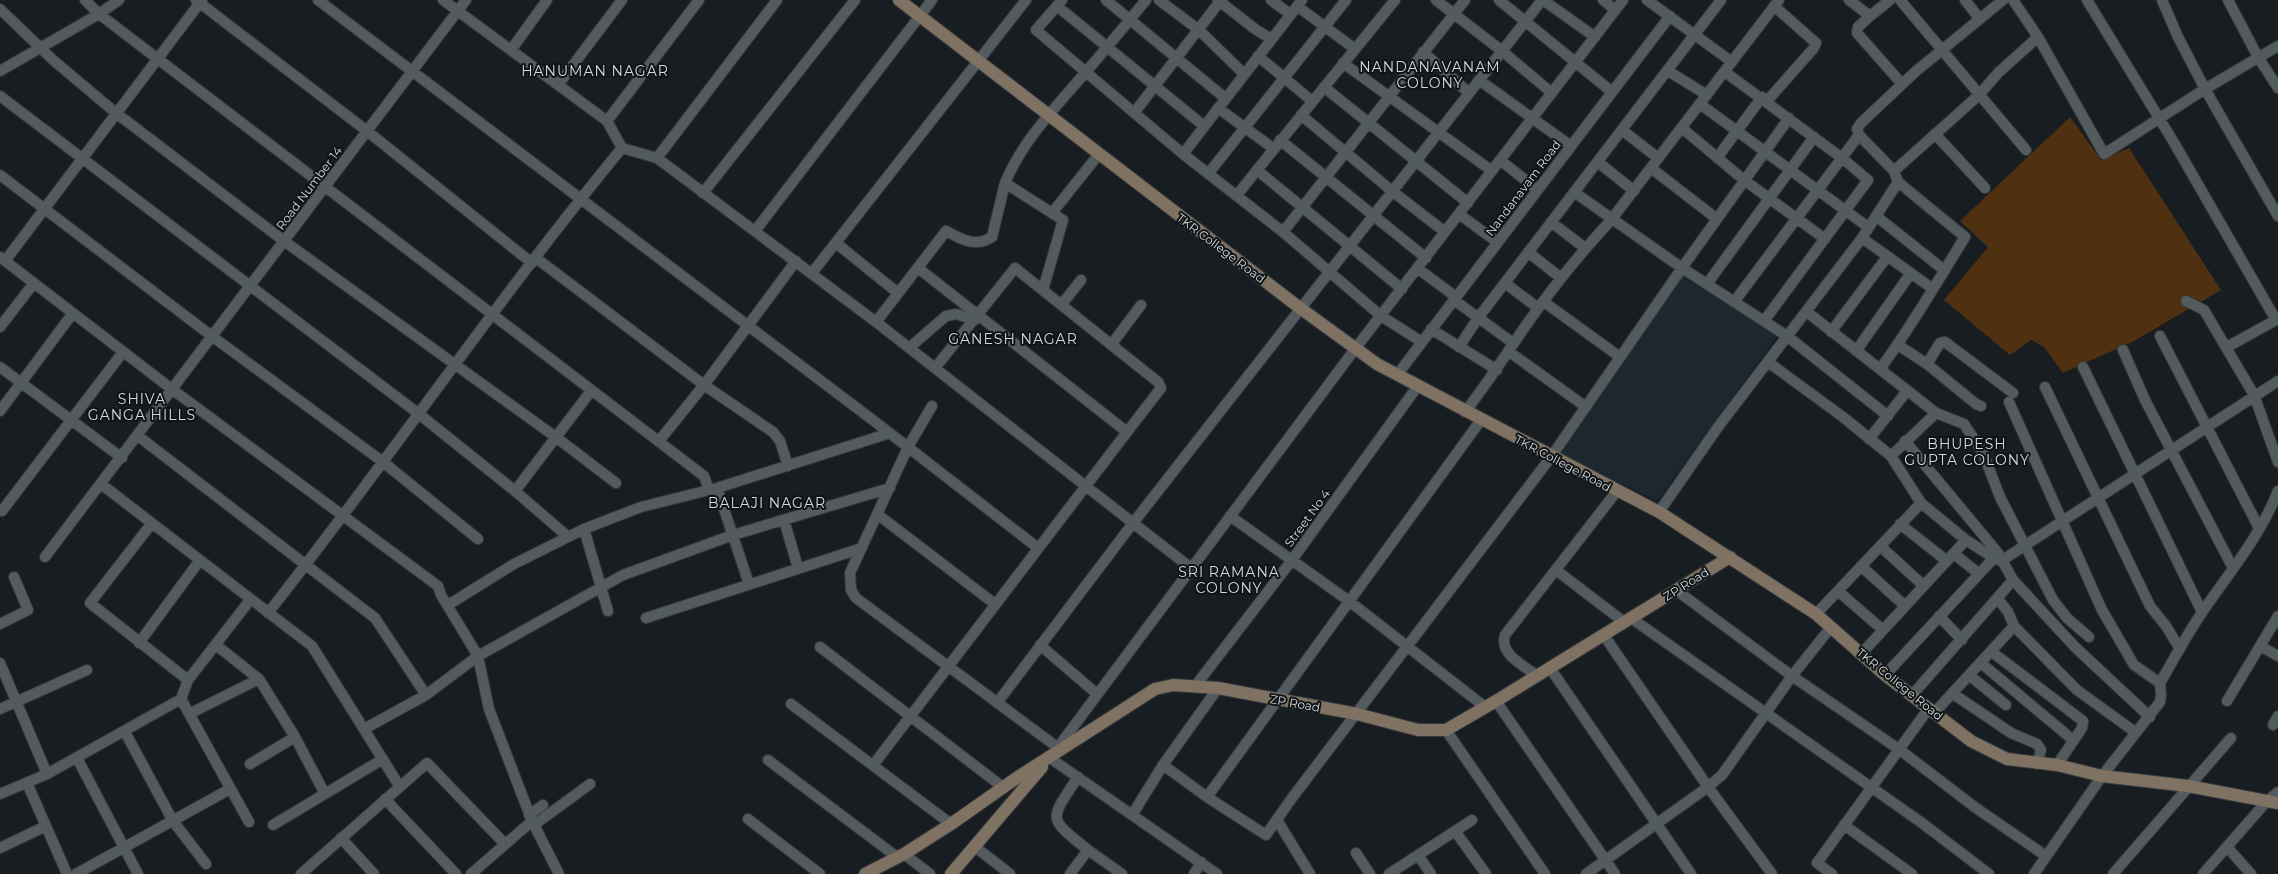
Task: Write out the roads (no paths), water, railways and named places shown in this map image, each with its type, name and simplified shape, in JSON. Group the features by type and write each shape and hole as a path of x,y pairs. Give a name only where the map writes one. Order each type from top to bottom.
{"street":[{"path":"85,0 99,14 326,186 492,316 704,476 713,489 733,535 749,584"},
{"path":"0,71 99,14 119,0"},
{"path":"318,0 890,433 1038,548"},
{"path":"443,0 607,121 622,148 657,158 910,348 1191,568"},
{"name":"Road Number 14","path":"45,558 466,0"},
{"path":"511,50 547,0"},
{"path":"558,85 622,0"},
{"path":"607,121 699,0"},
{"path":"657,158 777,0"},
{"path":"703,192 855,0"},
{"name":"TKR College Road","path":"899,0 1355,349 1417,387 1658,512 1730,557 1816,614 1885,675 1913,694 1971,740 2007,759 2057,765 2102,776 2188,786 2273,802"},
{"path":"755,231 932,0"},
{"path":"812,273 1026,0"},
{"path":"1106,0 1128,21 1178,58 1224,98"},
{"path":"876,322 946,230 967,242 983,242 992,237 1005,183 1022,148 1048,113 1085,73 1146,0"},
{"path":"1160,0 1199,30 1244,74"},
{"path":"1134,113 1178,58 1220,0 1255,29 1271,39"},
{"path":"1271,0 1296,7 1355,49"},
{"path":"1208,174 1346,0"},
{"path":"1436,0 1552,93"},
{"path":"1283,232 1465,0"},
{"path":"1499,0 1526,20 1575,63 1612,92"},
{"path":"997,702 1300,308 1330,273 1373,215 1543,0 1595,37"},
{"path":"1603,0 1615,10"},
{"path":"952,874 1054,752 1355,349 1623,0"},
{"path":"1648,0 1732,62"},
{"path":"1459,348 1478,318 1721,0"},
{"path":"1848,0 1870,16"},
{"path":"1890,0 1858,27 1857,33 1902,84"},
{"path":"1900,0 2026,150"},
{"path":"1964,0 1979,18"},
{"path":"1880,369 1931,295 1965,237 1898,182 1894,171 1859,135 1857,129 1860,123 1902,84 1979,18 2003,0"},
{"path":"2012,0 2038,37 2104,154 2205,89 2278,46"},
{"path":"2087,0 2277,320 2226,346"},
{"path":"2162,0 2174,29 2205,89 2278,216"},
{"path":"2228,0 2258,57 2278,88"},
{"path":"559,874 532,820 489,709 478,656 441,595 438,586 173,390 3,259 45,209 83,159 199,1 534,260 704,385 773,432 780,441 788,466"},
{"path":"1237,195 1355,49 1389,2"},
{"path":"1204,126 1107,46 1060,3 1036,30 1183,154 1283,232 1381,316 1422,342"},
{"path":"1466,412 1561,278 1585,248 1612,220 1777,3 1816,42 1813,49 1764,99 1717,158"},
{"path":"1183,154 1224,98 1296,7"},
{"path":"0,9 40,48 116,113 284,241 557,438 616,483"},
{"name":"Nandanavam Road","path":"1396,375 1670,16"},
{"path":"1894,171 1980,95 1998,73 2038,37"},
{"path":"1423,52 1469,93"},
{"path":"1258,56 1312,101"},
{"path":"1343,63 1390,98 1440,131 1492,171"},
{"path":"1668,70 1707,95"},
{"path":"1725,72 1764,99 1868,180 1764,321"},
{"path":"1479,80 1571,146"},
{"path":"1324,87 1468,203"},
{"path":"0,96 419,414 515,490 567,536"},
{"path":"1700,104 1766,150 1790,170 1868,227"},
{"path":"1218,108 1246,127 1277,144 1326,178 1426,258"},
{"path":"1302,115 1392,191 1445,232"},
{"path":"1163,765 1207,797 1266,835 1406,646 1551,457 1789,118"},
{"path":"1682,128 1744,180 1824,238"},
{"path":"1622,130 1658,158"},
{"path":"1935,134 1985,188"},
{"path":"1734,302 1859,135"},
{"path":"1707,284 1814,137"},
{"path":"268,613 344,515 580,199 622,148"},
{"path":"1052,213 1099,154"},
{"path":"1500,160 1538,190"},
{"path":"1598,162 1634,190"},
{"path":"1651,168 1717,219"},
{"path":"1257,170 1402,289"},
{"path":"0,175 213,337 383,462 478,539"},
{"path":"1658,512 1718,427 1862,238 1898,182"},
{"path":"1005,183 1063,220 1043,290"},
{"path":"1574,192 1682,268 1787,336 1888,416"},
{"path":"1459,214 1498,242"},
{"path":"1876,216 1944,270"},
{"path":"1551,222 1585,248"},
{"path":"1862,238 1933,289"},
{"path":"836,243 898,293"},
{"path":"1528,252 1561,278"},
{"path":"1831,332 1887,257"},
{"path":"659,441 704,385 796,261"},
{"path":"918,268 976,318 1127,432"},
{"path":"874,764 1161,388 1158,382 1015,268 936,368"},
{"path":"1417,268 1586,407"},
{"path":"1856,351 1911,273"},
{"path":"1062,304 1082,280"},
{"path":"0,327 34,283"},
{"path":"1505,283 1620,357"},
{"path":"2186,301 2204,310 2226,346 2254,395 2278,462"},
{"path":"1111,345 1141,305"},
{"path":"1806,312 1936,413 1964,424 1972,432 1983,453 2000,497 2053,600 2067,618 2089,638"},
{"path":"0,411 73,313"},
{"path":"910,348 946,316 956,314 976,318"},
{"path":"1431,330 1497,370"},
{"path":"2160,336 2259,528"},
{"path":"1926,364 1940,343 1945,342 2011,398 2062,523 2102,610 2134,666 2160,683"},
{"path":"1898,345 1981,406"},
{"path":"2123,350 2145,400 2233,568"},
{"path":"2,511 123,352"},
{"path":"1768,362 1843,417 1891,456 1921,503 1966,540 1998,560 2075,647 2150,717"},
{"path":"0,367 122,458"},
{"path":"2084,367 2202,612"},
{"path":"1885,675 1978,573 2062,523 2254,395 2276,385"},
{"path":"2045,386 2150,606 2166,626 2180,649"},
{"name":"Street No 4","path":"1196,685 1292,560 1417,387"},
{"path":"515,490 557,438 591,391"},
{"path":"1869,439 1907,391"},
{"path":"932,406 908,447 850,573 851,590 856,598 997,702 1054,752 1078,777 1217,874"},
{"path":"1891,456 1936,413"},
{"path":"1207,797 1481,420"},
{"path":"448,605 514,564 584,529 641,507 713,489 890,433"},
{"path":"138,436 375,618 426,695"},
{"path":"1905,441 1998,553 1998,560"},
{"path":"101,484 312,646 400,787"},
{"path":"364,729 426,695 478,656 623,575 733,535 890,488"},
{"path":"2034,874 2102,776 2160,702 2160,683 2202,612 2272,507 2278,491"},
{"path":"1536,675 1505,651 1502,643 1504,635 1617,492"},
{"path":"1816,614 1921,503"},
{"path":"877,514 995,604"},
{"path":"1230,516 1348,601 1406,646 1490,704 1615,874"},
{"path":"784,520 798,568"},
{"path":"152,523 90,604 188,680"},
{"path":"1900,524 1978,573"},
{"path":"584,529 608,611"},
{"path":"1862,653 1966,540"},
{"path":"1880,546 1924,586"},
{"path":"646,618 862,548"},
{"name":"ZP Road","path":"865,874 901,855 951,824 1054,752 1155,689 1173,685 1196,685 1218,688 1357,714 1418,730 1446,730 1730,557"},
{"path":"139,643 200,560"},
{"path":"1861,566 1905,606"},
{"path":"1556,570 1766,713 1989,874"},
{"path":"0,624 28,610 14,577"},
{"path":"1913,694 2014,580"},
{"path":"1676,590 1792,676 1900,750 1976,808 2046,856"},
{"path":"1838,591 1883,630"},
{"path":"1998,599 2014,626 2077,690 2135,732"},
{"path":"0,794 47,774 126,732 180,699 188,680 250,600"},
{"path":"1939,616 1962,640"},
{"path":"2227,701 2278,616"},
{"path":"1832,874 1817,863 1844,825 1932,710 1952,693 1992,652 2014,626"},
{"path":"1586,874 1722,775 1792,676 1831,627"},
{"path":"1603,634 1708,787 1772,874"},
{"path":"216,645 259,679 295,737 325,794"},
{"path":"1040,645 1096,694"},
{"path":"2260,646 2278,656"},
{"path":"820,647 911,714 1004,788"},
{"path":"1992,652 2082,719 2084,725 2057,765"},
{"path":"0,663 47,774"},
{"path":"1981,663 2073,740"},
{"path":"1550,668 1691,874"},
{"path":"0,709 87,670"},
{"path":"1969,675 2006,705"},
{"path":"189,714 259,679"},
{"path":"1132,815 1163,765 1218,688"},
{"path":"1952,693 2011,733 2037,744 2041,750 2037,764"},
{"path":"180,699 248,822"},
{"path":"791,704 874,764 951,824"},
{"path":"1446,730 1545,874"},
{"path":"126,732 173,821 206,864"},
{"path":"250,764 295,737"},
{"path":"2113,874 2231,738"},
{"path":"77,758 138,874"},
{"path":"273,825 383,759"},
{"path":"768,760 930,874"},
{"path":"301,874 427,764 504,844"},
{"path":"1078,777 1056,812 1059,827 1122,874"},
{"path":"27,783 67,874"},
{"path":"471,874 532,820 590,784"},
{"path":"76,874 230,789"},
{"path":"2203,874 2273,802 2278,792"},
{"path":"385,799 456,874"},
{"path":"532,820 543,805"},
{"path":"748,819 820,874"},
{"path":"1276,820 1310,874"},
{"path":"1389,874 1472,820"},
{"path":"1844,825 1912,874"},
{"path":"0,848 46,826"},
{"path":"1455,831 1486,874"},
{"path":"341,838 374,874"},
{"path":"974,846 1010,874"},
{"path":"2227,848 2251,874"},
{"path":"1070,874 1088,850"},
{"path":"1356,852 1370,874"},
{"path":"1418,855 1431,874"},
{"path":"1194,874 1201,862"}],"district":[{"name":"HANUMAN NAGAR","path":"595,71"},
{"name":"NANDANAVANAM COLONY","path":"1430,76"},
{"name":"GANESH NAGAR","path":"1013,339"},
{"name":"SHIVA GANGA HILLS","path":"142,408"},
{"name":"BHUPESH GUPTA COLONY","path":"1967,452"},
{"name":"BALAJI NAGAR","path":"767,503"},
{"name":"SRI RAMANA COLONY","path":"1229,580"}]}
